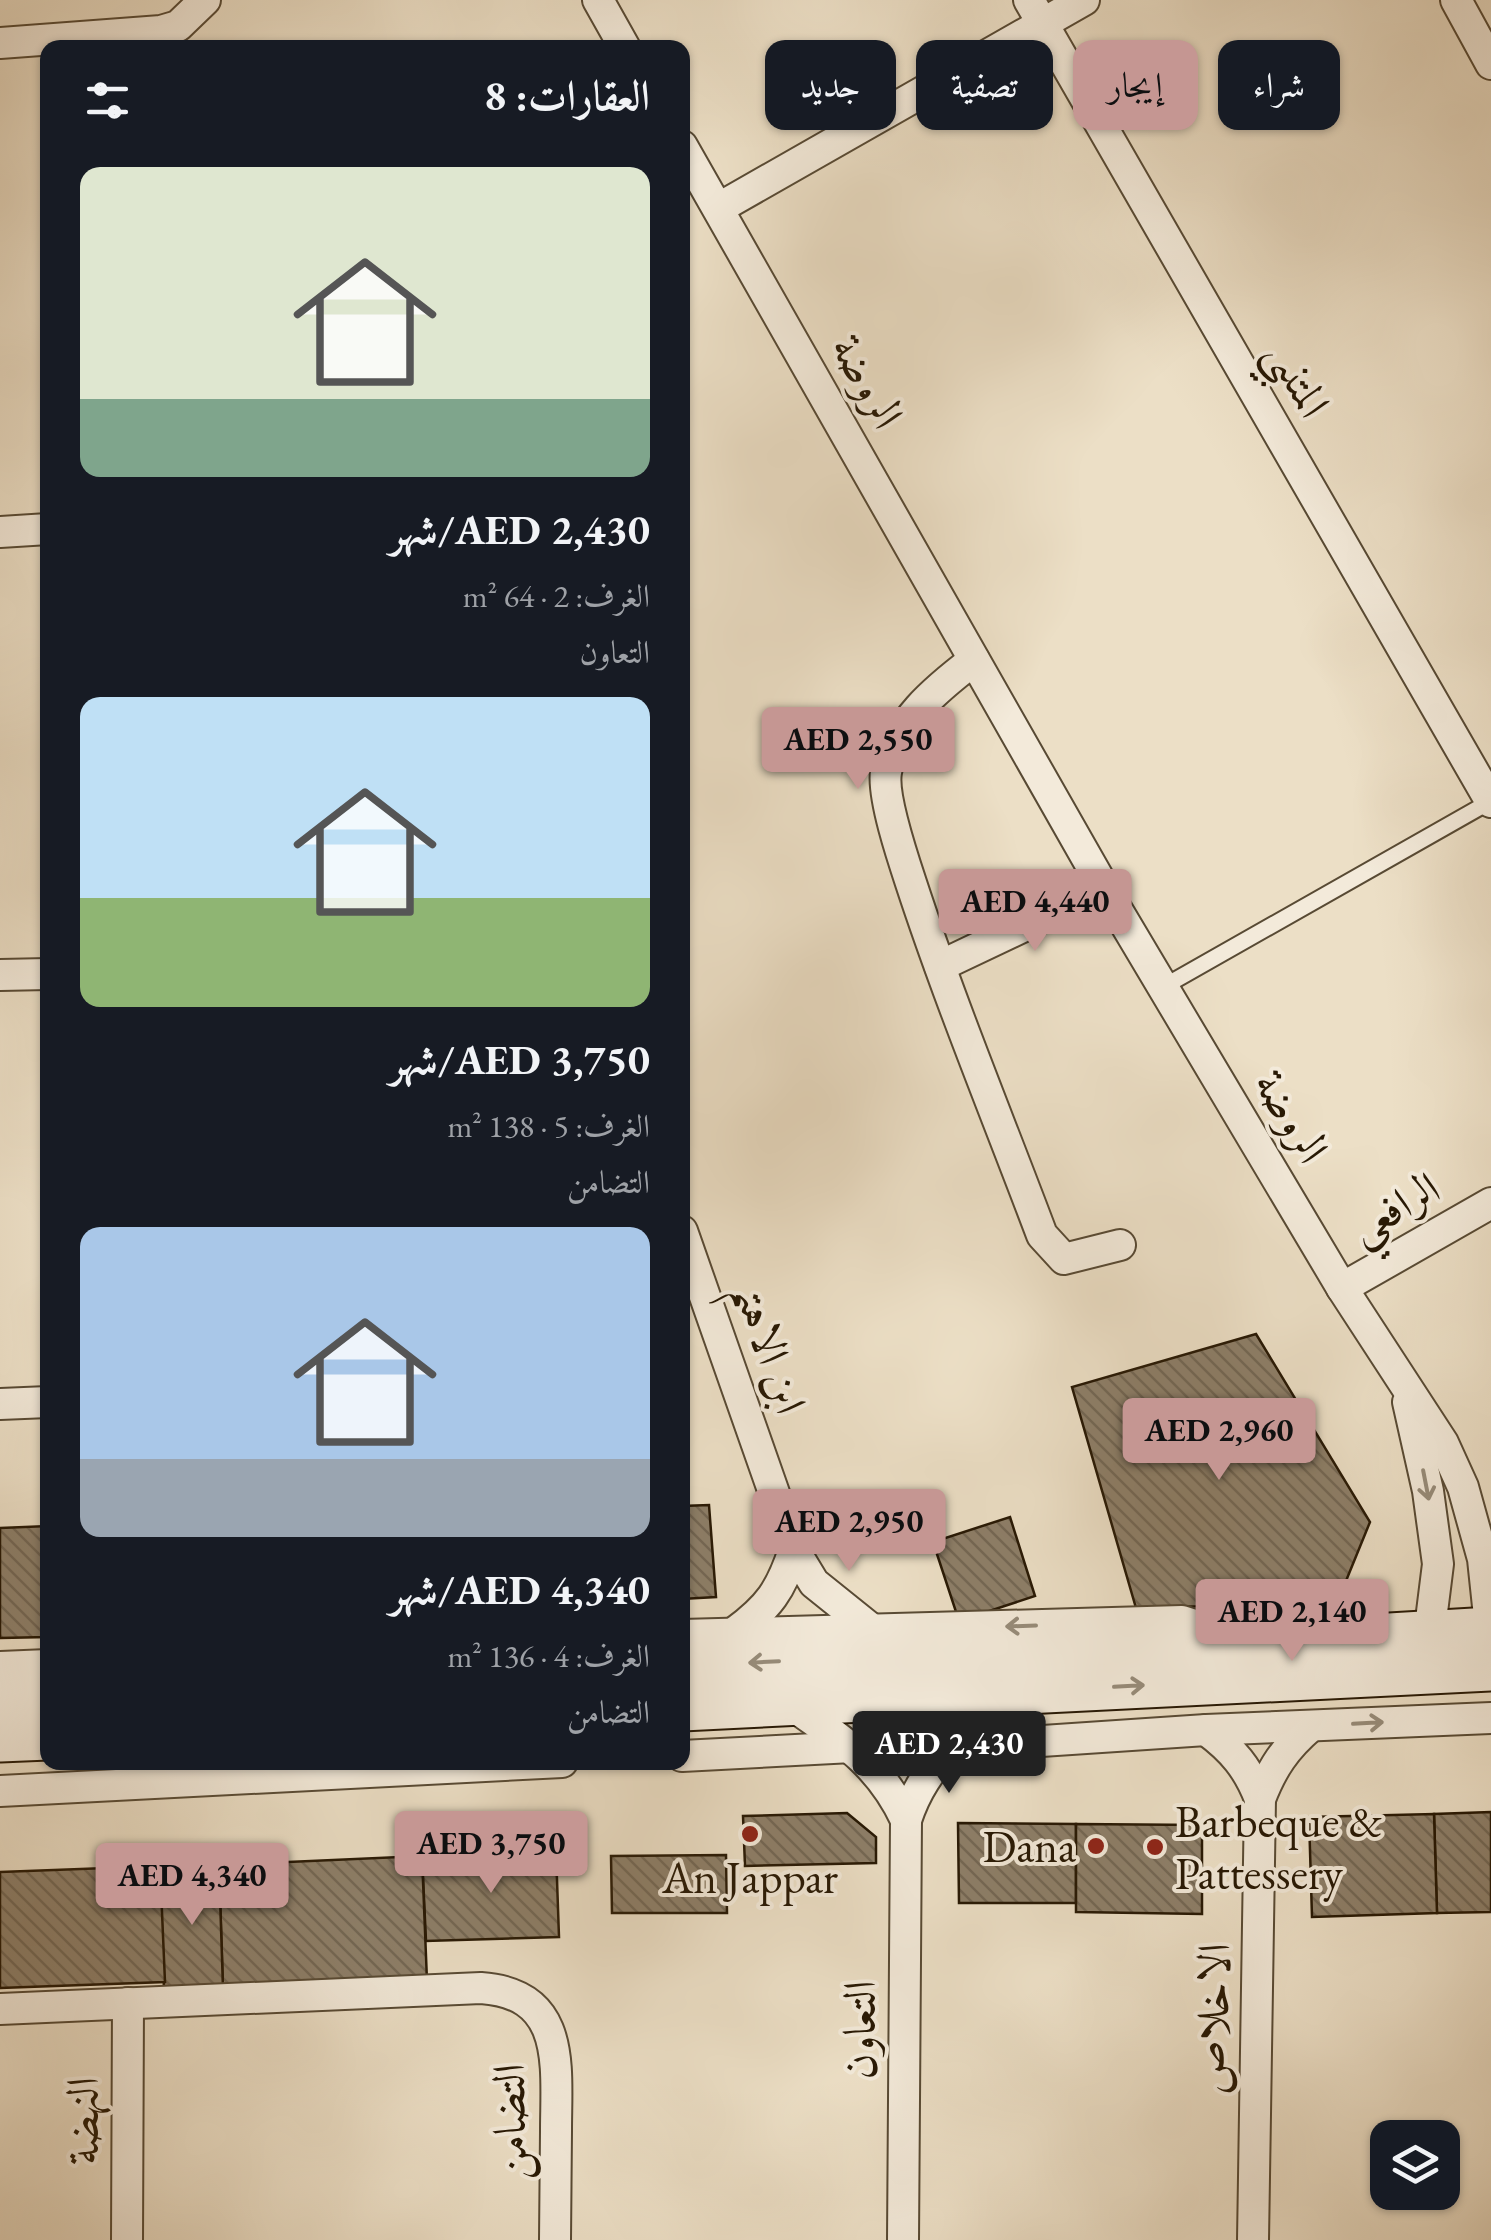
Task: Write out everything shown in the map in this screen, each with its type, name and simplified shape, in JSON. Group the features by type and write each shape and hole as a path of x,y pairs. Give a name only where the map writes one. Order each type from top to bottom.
{"main road":[{"path":"690,1708 790,1703 1254,1662 1427,1652 1491,1631"},
{"path":"1427,1652 1491,1668"},
{"path":"690,1666 1254,1662"},
{"path":"0,1697 40,1695"},
{"path":"0,1739 40,1737"}],"street":[{"path":"40,40 161,31 178,26 205,0"},
{"path":"598,0 620,40"},
{"path":"719,208 1036,12 1084,0"},
{"path":"1456,0 1491,64"},
{"name":"المتنبي","path":"1036,12 1488,791"},
{"path":"0,43 40,40"},
{"name":"الروضة","path":"690,159 1104,888 1342,1288 1443,1443 1463,1487 1483,1559 1491,1631"},
{"path":"0,532 40,530"},
{"path":"974,660 936,688 905,724 885,774 898,841 940,966 1042,1235 1064,1258 1120,1245"},
{"path":"940,966 1104,888"},
{"path":"0,975 40,974"},
{"name":"الرافعي","path":"1342,1288 1491,1204"},
{"name":"ابن الاهتم","path":"690,1253 794,1550 814,1583 870,1628"},
{"name":"الروضة","path":"1405,1390 1428,1491 1438,1564 1427,1652"},
{"path":"0,1404 40,1402"},
{"path":"735,1632 760,1614 782,1585 794,1550"},
{"path":"690,1635 1182,1621 1254,1662"},
{"path":"0,1667 40,1665"},
{"path":"790,1703 852,1747 892,1790 906,1820"},
{"path":"690,1756 852,1747 952,1747 1206,1730 1491,1718"},
{"name":"الاخلاص","path":"1254,2240 1260,1800 1271,1770 1288,1746 1311,1726"},
{"name":"الاخلاص","path":"1206,1730 1230,1748 1249,1772 1260,1800"},
{"name":"التعاون","path":"903,2240 906,1820 916,1792 931,1768 952,1747"},
{"path":"0,1791 407,1770"},
{"name":"التضامن","path":"0,2008 480,1988 515,1994 543,2018 556,2051 555,2240"},
{"name":"النهضة","path":"126,2240 128,2003"}],"lane":[{"path":"1163,986 1488,791"}],"building":[{"path":"1256,1334 1370,1522 1337,1603 1136,1608 1072,1387"},
{"path":"709,1505 716,1597 690,1599 690,1506"},
{"path":"1010,1517 1035,1596 959,1621 933,1542"},
{"path":"40,1526 40,1637 0,1638 0,1528"},
{"path":"1491,1812 1491,1912 1437,1913 1434,1814"},
{"path":"847,1813 876,1837 876,1863 745,1866 743,1816"},
{"path":"1434,1814 1437,1913 1312,1917 1309,1817"},
{"path":"958,1823 1076,1824 1076,1903 959,1903"},
{"path":"1076,1824 1202,1825 1202,1914 1076,1912"},
{"path":"556,1851 559,1937 426,1941 422,1856"},
{"path":"726,1855 727,1913 612,1913 611,1856"},
{"path":"422,1856 427,1981 223,1989 219,1865"},
{"path":"219,1865 223,1989 164,1990 160,1866"},
{"path":"160,1866 165,1982 0,1988 0,1872"}],"place":[{"name":"An Jappar","path":"750,1834"},
{"name":"Dana","path":"1096,1846"},
{"name":"Barbeque & Pattessery","path":"1155,1847"}]}
